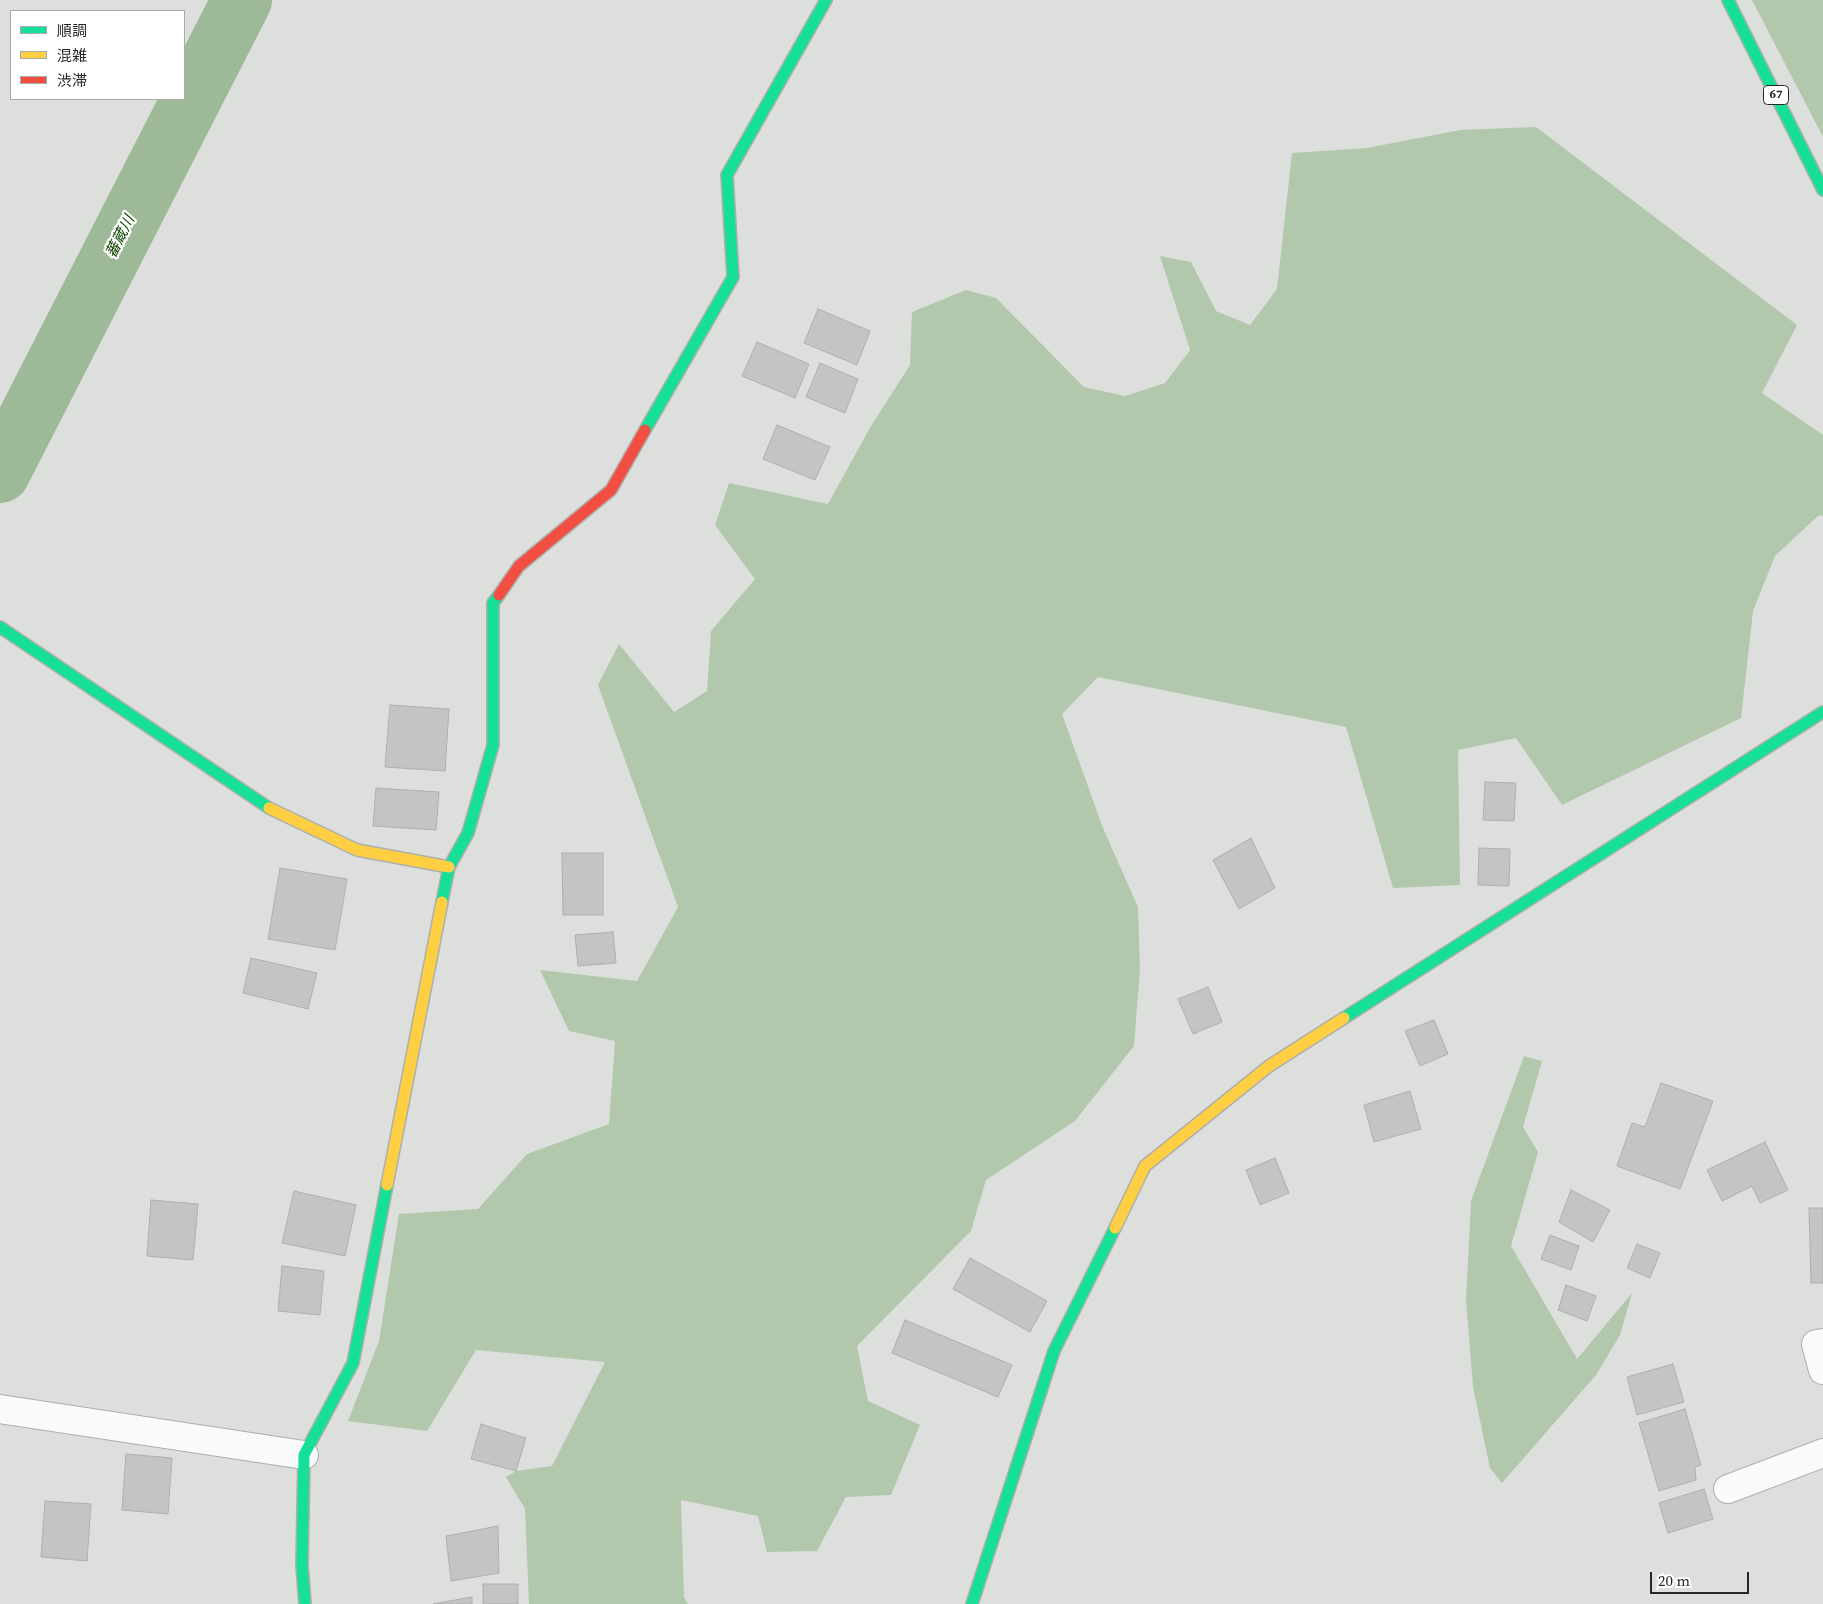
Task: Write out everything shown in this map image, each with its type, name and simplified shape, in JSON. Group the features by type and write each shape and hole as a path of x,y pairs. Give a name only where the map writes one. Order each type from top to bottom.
{"street":[{"path":"305,1604 302,1565 304,1455 353,1363 449,867 468,833 493,745 493,603 518,566 611,490 733,276 727,175 826,0"},
{"name":"67","path":"1728,0 1823,190"},
{"path":"0,627 272,810 357,850 449,867"},
{"path":"972,1604 1054,1351 1145,1166 1269,1066 1823,712"},
{"path":"1823,1343 1816,1344 1823,1370"},
{"path":"0,1409 304,1455"},
{"path":"1728,1489 1823,1453"}],"green space":[{"path":"1752,0 1823,0 1823,137"},
{"path":"1536,127 1797,325 1762,393 1823,435 1823,516 1819,515 1775,556 1753,611 1741,718 1562,805 1516,738 1458,750 1460,885 1393,888 1346,727 1098,677 1062,714 1103,828 1138,907 1140,969 1134,1046 1075,1121 986,1180 971,1231 857,1346 868,1401 920,1425 891,1495 846,1497 817,1551 767,1552 758,1516 681,1500 684,1597 688,1604 529,1604 525,1509 506,1477 516,1471 552,1466 605,1362 476,1350 427,1431 348,1421 379,1341 399,1214 478,1209 527,1154 609,1124 615,1041 569,1031 540,970 637,981 678,907 598,685 619,644 674,712 707,691 711,631 755,579 715,525 729,483 828,504 871,426 910,365 912,312 966,290 996,298 1084,387 1125,396 1165,383 1190,350 1160,256 1191,262 1216,311 1250,325 1277,289 1292,153 1367,148 1460,130"},
{"path":"1524,1056 1542,1061 1523,1127 1538,1152 1511,1246 1577,1359 1632,1293 1620,1335 1596,1375 1502,1483 1490,1468 1473,1387 1466,1300 1471,1201"}],"building":[{"path":"818,309 870,331 857,365 804,343"},
{"path":"757,342 809,364 795,398 742,376"},
{"path":"820,363 858,379 845,413 806,397"},
{"path":"777,425 830,447 815,480 763,459"},
{"path":"390,705 449,709 445,771 385,767"},
{"path":"1485,782 1516,783 1514,821 1483,820"},
{"path":"376,788 439,792 436,830 373,826"},
{"path":"1251,838 1275,888 1239,909 1213,860"},
{"path":"1479,848 1510,849 1509,886 1478,885"},
{"path":"562,853 603,853 603,915 563,915"},
{"path":"280,868 347,879 335,950 268,939"},
{"path":"613,932 616,963 578,966 575,935"},
{"path":"251,958 317,973 308,1009 243,993"},
{"path":"1208,987 1222,1022 1193,1034 1178,999"},
{"path":"1434,1020 1448,1054 1420,1066 1405,1031"},
{"path":"1661,1083 1713,1101 1680,1189 1617,1166 1632,1123 1645,1127"},
{"path":"1410,1091 1421,1129 1374,1142 1364,1105"},
{"path":"1765,1142 1788,1190 1760,1203 1752,1186 1722,1201 1707,1170"},
{"path":"1275,1158 1289,1193 1260,1205 1246,1170"},
{"path":"1571,1190 1610,1210 1593,1242 1559,1222"},
{"path":"294,1191 356,1205 345,1256 282,1243"},
{"path":"151,1200 198,1204 193,1260 147,1256"},
{"path":"1809,1208 1823,1208 1823,1283 1811,1283"},
{"path":"1550,1235 1579,1246 1571,1270 1541,1259"},
{"path":"1637,1244 1660,1253 1650,1278 1627,1268"},
{"path":"970,1258 1047,1301 1030,1332 953,1289"},
{"path":"282,1266 324,1271 320,1315 278,1311"},
{"path":"1566,1285 1596,1296 1587,1321 1558,1310"},
{"path":"905,1320 1012,1365 998,1397 892,1353"},
{"path":"1673,1364 1684,1402 1637,1415 1627,1377"},
{"path":"1685,1409 1701,1465 1695,1467 1696,1480 1659,1491 1639,1423"},
{"path":"481,1424 526,1438 516,1471 471,1459"},
{"path":"126,1454 172,1458 168,1514 122,1510"},
{"path":"1704,1489 1713,1519 1668,1533 1659,1503"},
{"path":"45,1501 91,1504 87,1561 41,1557"},
{"path":"498,1526 499,1573 451,1581 446,1536"},
{"path":"483,1584 518,1584 518,1604 483,1604"},
{"path":"472,1597 472,1604 433,1604"}],"waterway":[{"name":"蕃蔵川","path":"0,473 242,0"}],"traffic: fast":[{"path":"645,430 733,277 727,175 826,0"},
{"path":"1728,0 1823,190"},
{"path":"442,902 449,867 468,833 493,745 493,603 499,595"},
{"path":"0,627 269,808"},
{"path":"1344,1018 1823,712"},
{"path":"305,1604 302,1565 304,1455 353,1363 387,1185"},
{"path":"972,1604 1054,1351 1115,1228"}],"traffic: slow":[{"path":"269,808 357,850 449,867"},
{"path":"387,1185 442,902"},
{"path":"1115,1228 1145,1166 1269,1066 1344,1018"}],"traffic: jam":[{"path":"499,595 519,566 611,490 645,430"}]}
